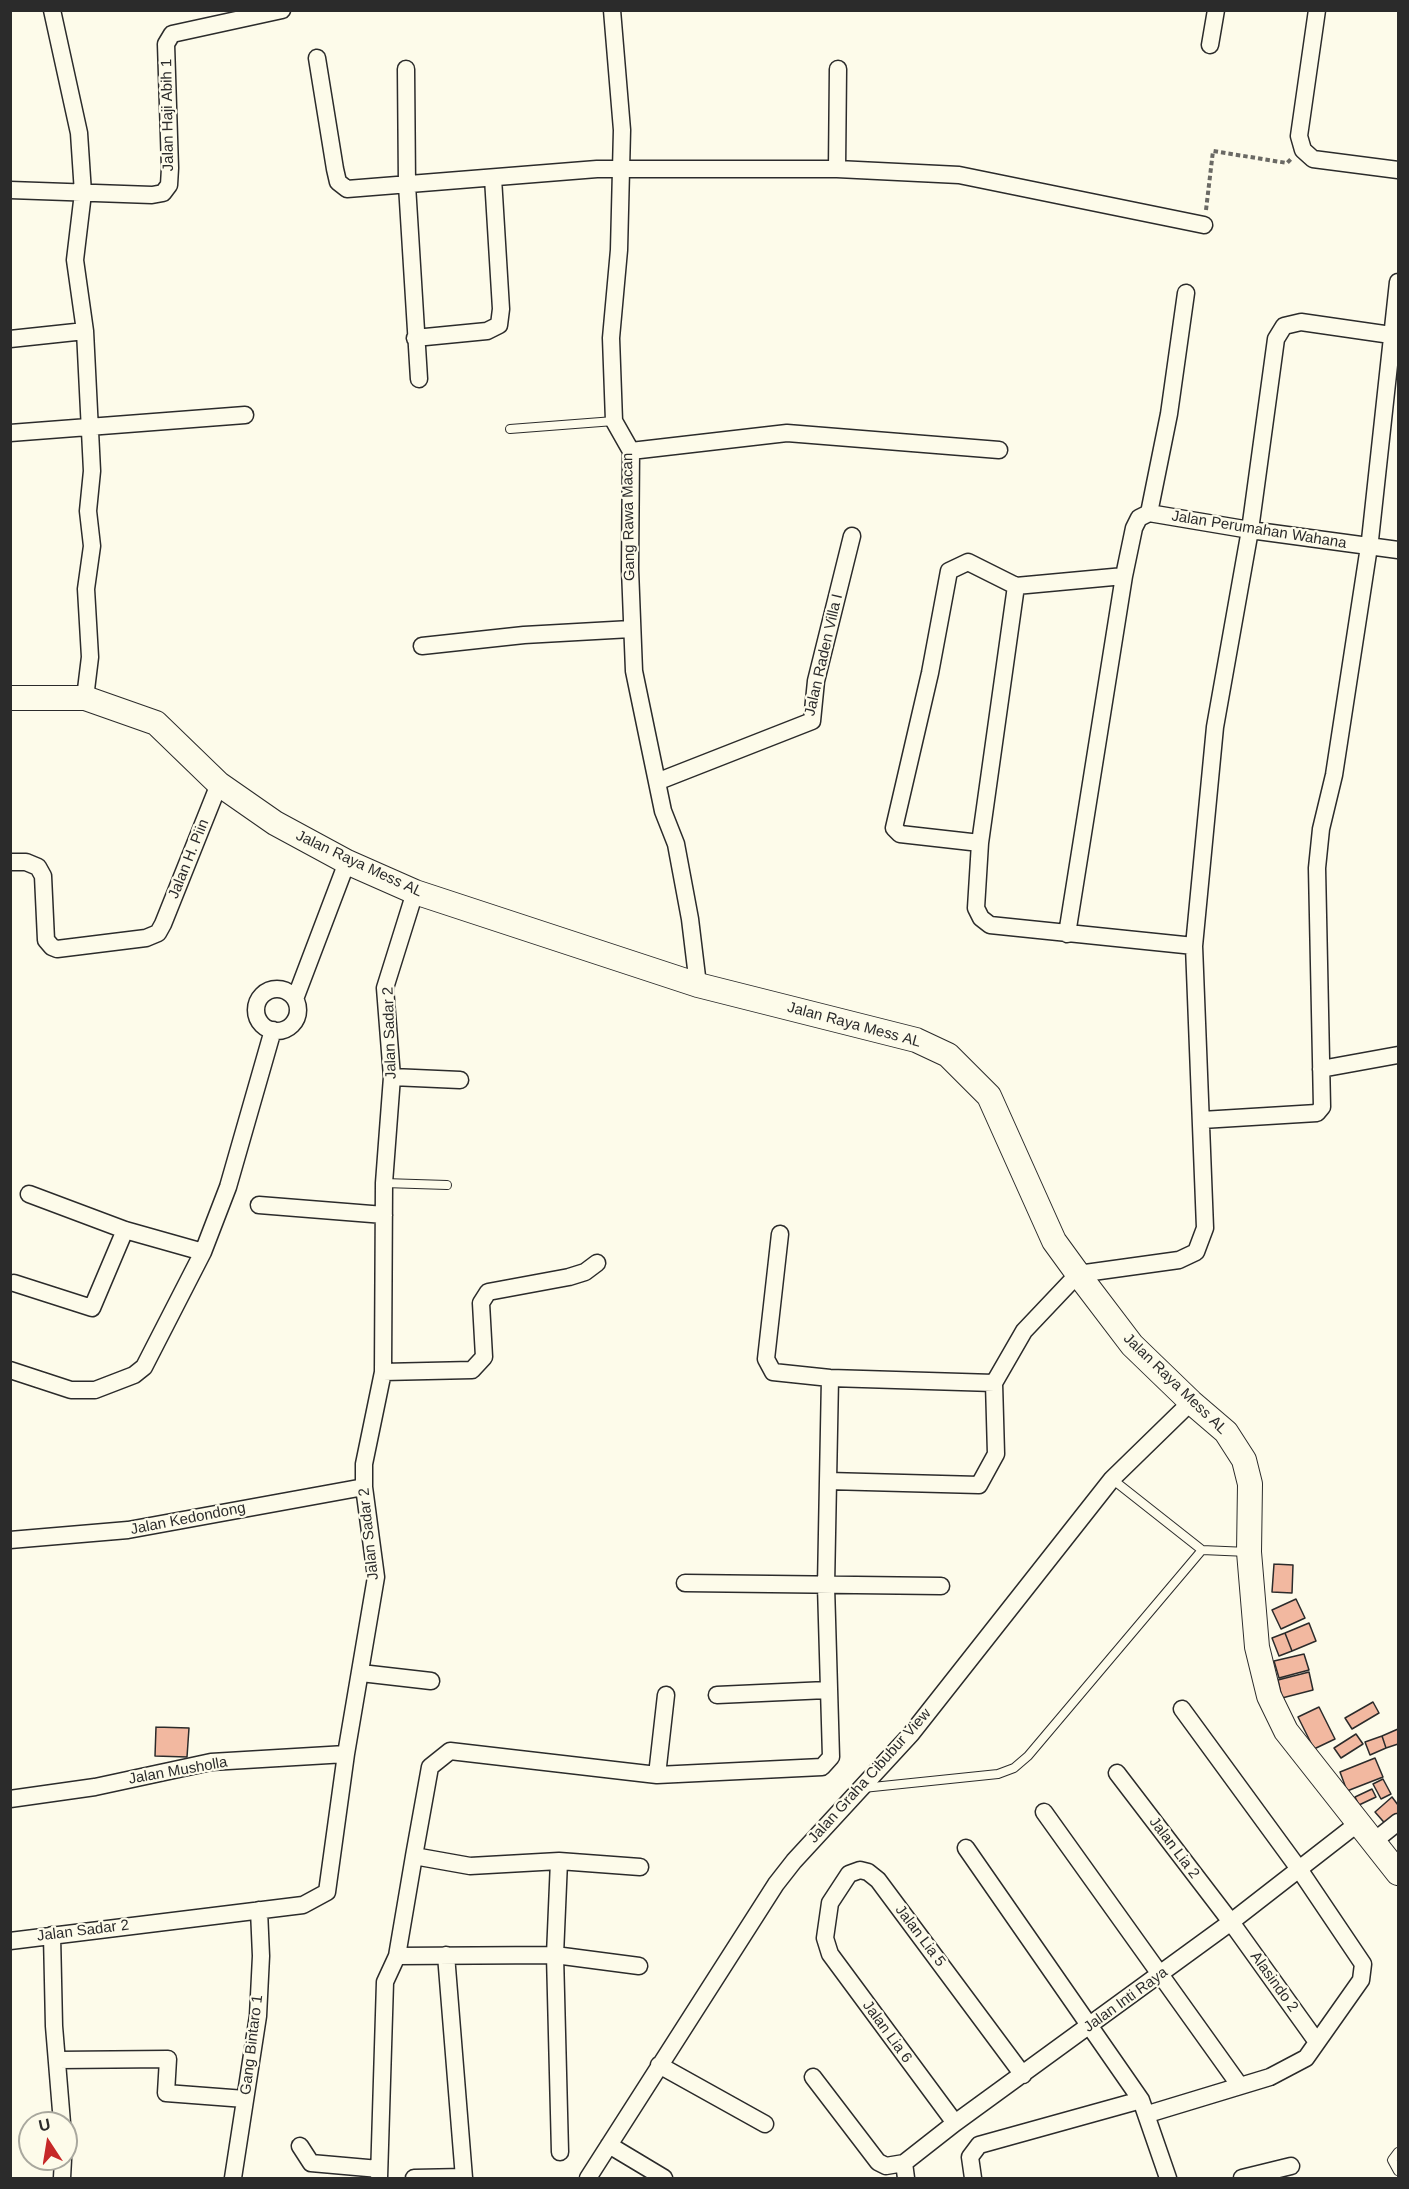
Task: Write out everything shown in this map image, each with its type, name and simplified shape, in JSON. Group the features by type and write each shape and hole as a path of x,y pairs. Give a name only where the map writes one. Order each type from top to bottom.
{"street":[{"path":"52,10 79,133 82,193 75,261 85,331 92,471 88,511 92,546 86,589 90,657 86,698"},
{"name":"Jalan Haji Abih 1","path":"10,190 152,195 163,193 169,185 166,44 172,34 282,10"},
{"name":"Gang Rawa Macan","path":"612,10 622,130 622,170 619,250 611,338 614,421 631,451 631,629 634,671 663,811 676,844 699,984"},
{"path":"1210,45 1216,10"},
{"path":"1317,10 1299,136 1303,150 1313,159 1398,170"},
{"path":"317,58 335,169 342,187 354,189 622,170 837,169 959,175 1204,225"},
{"path":"406,69 407,185 419,379"},
{"path":"837,169 838,69"},
{"path":"415,338 488,331 500,325 493,178"},
{"name":"Jalan Perumahan Wahana","path":"1368,547 1398,282"},
{"path":"1067,934 1124,576 1134,528 1139,518 1149,513 1168,414 1186,293"},
{"path":"828,1481 979,1485 996,1454 994,1383 1024,1331 1078,1274 1179,1260 1196,1252 1205,1228 1194,946 1215,727 1250,530 1276,339 1284,326 1301,322 1391,334"},
{"path":"10,339 85,331"},
{"path":"10,433 245,415"},
{"path":"631,451 787,433 999,450"},
{"name":"Jalan Perumahan Wahana","path":"1149,513 1250,530 1398,550"},
{"name":"Jalan Raden Villa I","path":"658,781 812,721 816,681 852,536"},
{"path":"1202,1120 1317,1113 1322,1107 1317,868 1321,830 1336,764 1368,547"},
{"path":"980,843 900,834 894,828 930,673 949,571 968,562 1016,586 1124,576"},
{"path":"1016,586 980,843 974,895 975,908 981,918 990,925 1194,946"},
{"path":"422,646 524,635 631,629"},
{"name":"Jalan Raya Mess AL","path":"10,698 86,698 156,723 219,784 275,823 347,862 415,892 699,984 916,1040 948,1055 989,1096 1054,1241 1078,1274 1132,1345 1226,1432 1244,1460 1250,1484 1249,1552 1257,1647 1269,1696 1286,1731 1357,1824 1398,1873"},
{"name":"Jalan H. Piin","path":"10,862 26,862 38,867 43,876 46,940 52,947 57,949 146,938 158,933 219,784"},
{"path":"295,999 282,989 266,992 260,998 256,1013 259,1021 273,1030 285,1029 294,1022 298,1010 295,999 347,862"},
{"name":"Jalan Sadar 2","path":"10,1941 303,1905 327,1892 346,1754 376,1576 364,1487 364,1464 383,1372 384,1183 392,1077 385,988 415,892"},
{"path":"10,1370 71,1390 96,1390 134,1375 144,1367 203,1252 228,1187 273,1030"},
{"path":"1321,1069 1398,1055"},
{"path":"392,1077 460,1080"},
{"path":"29,1194 125,1230 203,1252"},
{"path":"260,1205 384,1215"},
{"path":"14,1283 92,1308 125,1230"},
{"path":"780,1234 766,1359 773,1372 830,1378 994,1383"},
{"path":"383,1372 472,1370 484,1357 481,1303 488,1292 569,1277 585,1272 597,1263"},
{"path":"300,2146 310,2163 379,2174 385,1982 397,1956 430,1767 450,1751 657,1775 822,1767 831,1757 827,1690 826,1587 830,1378"},
{"name":"Jalan Graha Cibubur View","path":"588,2178 776,1884 811,1840 911,1734 1112,1479 1191,1402"},
{"name":"Jalan Kedondong","path":"10,1540 128,1530 364,1487"},
{"path":"685,1583 826,1587 941,1586"},
{"path":"361,1673 430,1681"},
{"path":"717,1695 827,1690"},
{"path":"657,1775 666,1695"},
{"path":"973,2178 970,2157 974,2148 979,2145 1240,2086 1270,2077 1306,2058 1361,1980 1363,1964 1299,1869 1182,1709"},
{"name":"Jalan Musholla","path":"10,1799 95,1787 211,1762 346,1754"},
{"name":"Jalan Lia 2","path":"1117,1773 1231,1922"},
{"path":"1044,1812 1240,2086"},
{"path":"1373,1842 1398,1822"},
{"name":"Jalan Inti Raya","path":"905,2171 955,2123 1231,1922 1357,1824"},
{"path":"966,1848 1144,2107 1168,2178"},
{"path":"414,1856 470,1866 559,1861 640,1867"},
{"path":"559,1861 555,1955 561,2152"},
{"name":"Jalan Lia 5","path":"825,1938 830,1903 849,1874 860,1870 868,1872 878,1880 1023,2075"},
{"name":"Gang Bintaro 1","path":"233,2178 258,2016 261,1956 259,1910"},
{"name":"Alasindo 2","path":"1231,1922 1317,2042"},
{"path":"52,1935 61,2111"},
{"name":"Jalan Lia 6","path":"825,1938 830,1954 955,2123"},
{"path":"414,2178 464,2178 446,1955"},
{"path":"397,1956 555,1955 639,1966"},
{"path":"58,2060 168,2059 166,2093 245,2099"},
{"path":"659,2065 765,2124"},
{"path":"813,2077 878,2162 905,2171"},
{"path":"609,2145 664,2178"},
{"path":"1242,2178 1291,2166"}],"lane":[{"path":"510,429 614,421"},
{"path":"384,1183 447,1185"},
{"path":"1112,1479 1202,1550 1249,1552"},
{"path":"862,1788 998,1774 1014,1768 1028,1756 1202,1550"},
{"path":"1398,2152 1392,2160 1398,2171"}],"path":[{"path":"1204,225 1213,151 1287,163 1303,150"}],"building":[{"path":"1274,1564 1293,1565 1292,1593 1272,1592"},
{"path":"1296,1599 1305,1618 1281,1629 1272,1610"},
{"path":"1309,1623 1316,1641 1292,1651 1285,1633"},
{"path":"1285,1633 1292,1651 1279,1656 1272,1638"},
{"path":"1304,1654 1309,1670 1279,1678 1274,1661"},
{"path":"1309,1672 1313,1690 1282,1698 1278,1680"},
{"path":"1373,1702 1379,1713 1352,1729 1345,1718"},
{"path":"1319,1707 1335,1739 1314,1749 1298,1717"},
{"path":"156,1727 189,1728 187,1757 155,1756"},
{"path":"1398,1729 1398,1744 1386,1748 1382,1736"},
{"path":"1356,1734 1363,1744 1341,1758 1334,1748"},
{"path":"1382,1736 1386,1748 1370,1755 1365,1742"},
{"path":"1375,1758 1383,1777 1347,1791 1340,1772"},
{"path":"1383,1779 1391,1794 1381,1799 1373,1784"},
{"path":"1372,1789 1376,1797 1359,1805 1355,1797"},
{"path":"1392,1797 1398,1805 1398,1819 1389,1828 1375,1812"}]}
